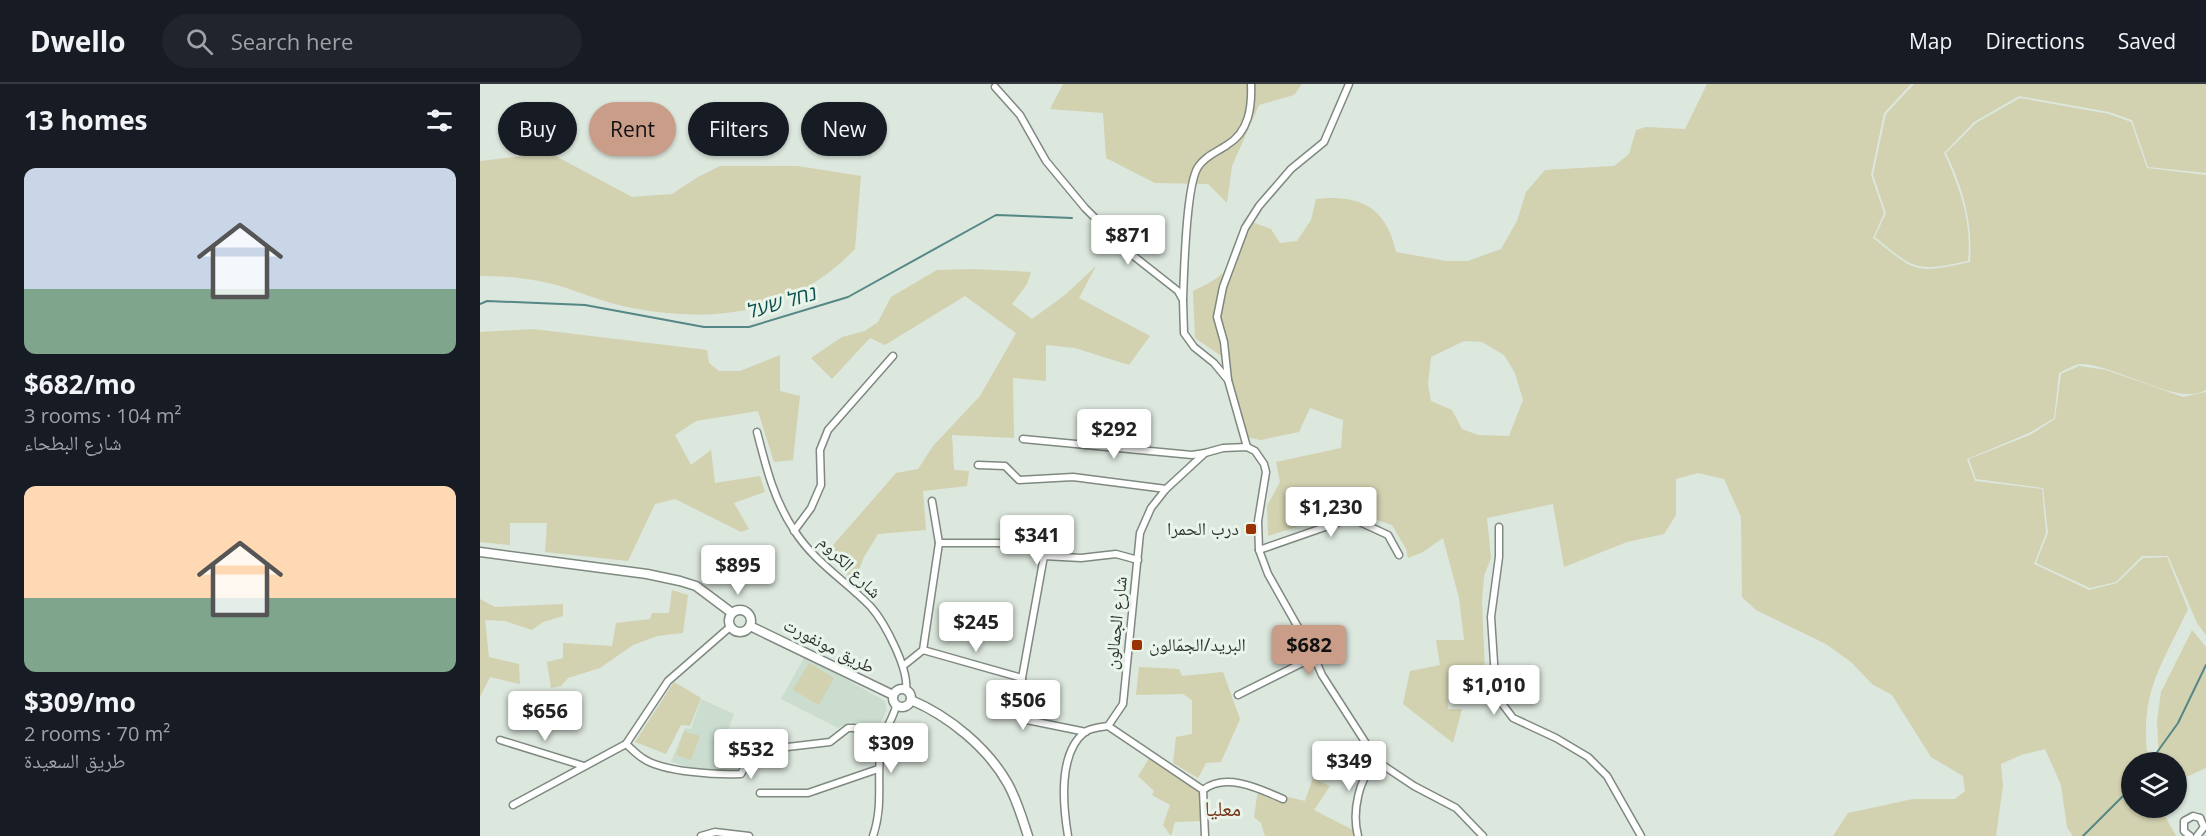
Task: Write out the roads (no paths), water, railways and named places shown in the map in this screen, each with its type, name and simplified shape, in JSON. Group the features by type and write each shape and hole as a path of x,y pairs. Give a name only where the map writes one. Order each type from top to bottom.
{"main road":[{"path":"480,552 647,574 680,581 696,586 732,613"},
{"path":"738,609 748,612 751,619 750,626 740,632 730,627 729,619 732,613 738,609"},
{"name":"طريق مونفورت","path":"750,626 893,695"},
{"path":"911,700 905,707 896,706 893,695 897,690 906,690 911,700 935,711 956,726 993,763 1008,784 1028,836"}],"street":[{"path":"1228,380 1214,363 1194,348 1184,333 1183,300 1189,213 1197,168 1208,156 1239,136 1248,120 1251,84"},
{"path":"1247,447 1238,407 1228,380 1224,342 1218,317 1223,286 1245,228 1259,206 1291,169 1324,142 1349,84"},
{"path":"995,87 1020,115 1046,161 1085,208 1131,254 1178,291 1183,300"},
{"path":"794,531 811,508 821,485 820,450 828,430 893,356"},
{"name":"شارع الكروم","path":"757,432 772,490 794,531 830,573 872,609 903,666 906,690"},
{"path":"1023,439 1192,455 1223,448 1247,447 1259,454 1266,472 1257,521 1259,550 1268,574 1322,675 1378,762 1414,786 1456,808 1483,836"},
{"name":"شارع الجمالون","path":"1108,726 1123,704 1140,533 1151,508 1166,489 1205,453"},
{"path":"978,465 1005,466 1019,480 1073,477 1166,489"},
{"path":"903,666 923,650 939,543 932,501"},
{"path":"1259,550 1351,518 1388,535 1399,555"},
{"path":"1499,527 1499,557 1491,617 1500,701 1513,718 1588,757 1607,776 1641,836"},
{"path":"939,543 998,543 1031,548 1044,556 1082,558 1116,554 1138,560"},
{"path":"1044,556 1022,678 1022,719 1086,732 1108,726 1203,790"},
{"path":"513,805 626,744 669,681 730,627"},
{"path":"923,650 1022,678"},
{"path":"1238,695 1314,657"},
{"path":"873,836 880,812 878,769 881,742 896,706"},
{"path":"626,744 646,761 691,772 741,774 753,751 830,742 848,728 854,728 881,742"},
{"path":"1068,836 1065,788 1068,756 1086,732"},
{"path":"500,740 584,766"},
{"path":"1358,836 1354,820 1361,790 1367,769 1378,762"},
{"path":"760,794 808,794 878,769"},
{"path":"1203,790 1208,786 1234,782 1250,785 1283,799"},
{"path":"1203,790 1205,836"},
{"path":"2190,836 2184,831 2184,821 2193,816 2203,816 2204,827 2197,836"},
{"path":"701,836 715,832 749,836"}],"waterway":[{"name":"נחל שעל","path":"480,304 487,301 585,305 704,327 749,327 848,297 996,215 1072,218"},
{"path":"2157,752 2178,723 2206,665"},
{"path":"2083,836 2121,798"}],"place":[{"name":"درب الحمرا","path":"1251,529"},
{"name":"البريد/الجمّالون","path":"1137,645"}],"district":[{"name":"معليا","path":"1223,809"}]}
